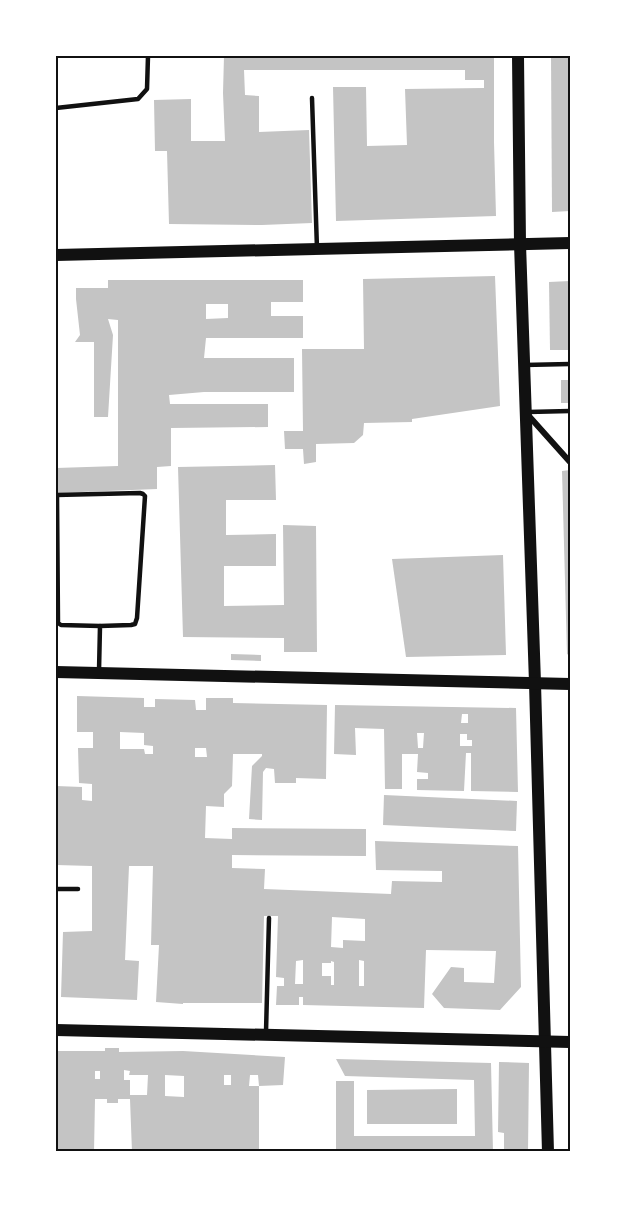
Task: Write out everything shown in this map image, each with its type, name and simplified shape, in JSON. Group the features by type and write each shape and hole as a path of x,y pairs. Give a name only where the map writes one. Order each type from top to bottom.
{"main road":[{"path":"518,56 520,244 536,684 548,1152"},
{"path":"56,255 570,243"},
{"path":"56,672 570,684"},
{"path":"56,1030 570,1042"}],"street":[{"path":"526,412 570,462"}],"lane":[{"path":"56,108 138,99 147,89 148,56"},
{"path":"312,98 317,249"},
{"path":"524,365 570,364"},
{"path":"526,412 570,411"},
{"path":"140,493 145,496 135,624 61,626 58,623 56,495 140,493"},
{"path":"99,673 100,626"},
{"path":"56,889 78,889"},
{"path":"266,1035 270,918"}],"building":[{"path":"224,56 494,56 496,216 336,221 333,87 366,87 367,146 407,145 405,89 484,88 484,80 465,80 465,70 244,70 245,95 259,96 259,132 309,130 312,223 169,224 167,151 155,151 154,100 191,99 191,141 225,141"},
{"path":"551,56 570,56 570,211 552,212"},
{"path":"495,276 500,406 412,419 412,422 364,423 363,435 354,443 316,444 316,462 304,464 303,449 285,449 284,431 303,431 302,349 364,349 363,279"},
{"path":"108,280 303,280 303,302 271,302 271,316 303,316 303,338 206,338 204,358 294,358 294,392 204,392 169,395 170,404 268,404 268,427 171,428 171,466 157,467 157,489 56,493 56,468 118,466 118,320 108,319 113,335 108,417 94,417 94,342 75,342 80,335 76,288 108,288","holes":["206,304 228,304 228,318 206,319"]},
{"path":"570,281 570,350 550,350 549,282"},
{"path":"561,380 570,380 570,403 561,403"},
{"path":"275,465 276,500 226,500 226,535 276,534 276,566 224,566 224,606 284,605 283,525 316,526 317,652 284,652 284,638 183,637 178,467"},
{"path":"570,470 570,656 567,654 562,471"},
{"path":"503,555 506,655 406,657 392,559"},
{"path":"231,654 261,655 261,661 231,660"},
{"path":"77,696 144,698 144,707 155,707 155,699 195,700 196,710 206,710 206,698 233,698 233,703 327,705 326,779 296,778 296,783 275,783 274,769 266,768 263,772 262,820 249,819 252,766 262,754 233,754 232,786 224,794 224,807 206,806 205,838 232,839 232,828 366,829 366,856 232,855 232,868 265,869 264,889 391,894 392,881 442,882 442,871 376,870 375,841 518,846 521,987 500,1010 444,1008 432,994 451,967 464,968 464,982 494,983 496,951 426,950 424,1008 303,1005 303,997 299,997 299,1005 276,1005 277,986 284,986 284,978 276,977 278,916 264,916 262,1003 156,1002 159,945 151,945 153,866 129,866 125,960 139,961 137,1000 61,997 63,932 92,931 92,866 56,865 56,786 82,787 82,800 92,801 92,784 79,783 78,748 93,748 93,732 77,732","holes":["120,732 144,733 144,745 153,746 153,754 145,754 144,749 120,749","195,748 206,748 207,757 195,757","332,917 365,919 365,941 343,940 343,948 331,947","303,960 303,984 295,984 296,961","359,960 364,961 364,986 359,986","334,962 334,985 331,985 331,976 322,976 322,963"]},
{"path":"335,705 516,708 518,792 471,791 471,753 466,753 464,791 417,790 417,779 428,779 428,773 417,772 418,754 402,754 402,789 385,789 384,729 355,728 356,755 334,754","holes":["462,714 468,714 468,723 461,723","417,733 424,733 423,748 418,748","460,734 467,734 467,740 472,740 472,746 460,746"]},
{"path":"384,795 517,801 516,831 383,825"},
{"path":"105,1048 119,1048 119,1052 183,1051 285,1057 283,1085 259,1086 259,1152 132,1152 130,1099 118,1099 118,1103 107,1103 107,1099 95,1099 94,1152 56,1152 56,1051 105,1051","holes":["124,1070 130,1071 129,1075 148,1075 147,1095 130,1095 130,1080 124,1080","95,1071 100,1071 100,1079 95,1079","165,1075 184,1076 184,1097 165,1096","224,1075 231,1075 231,1085 224,1085","250,1075 258,1075 259,1086 249,1086"]},
{"path":"336,1059 491,1063 493,1152 336,1152 336,1081 354,1081 354,1136 475,1136 474,1080 345,1076"},
{"path":"499,1062 529,1063 528,1152 504,1152 504,1133 498,1132"},
{"path":"457,1089 457,1124 367,1124 367,1090"}]}
